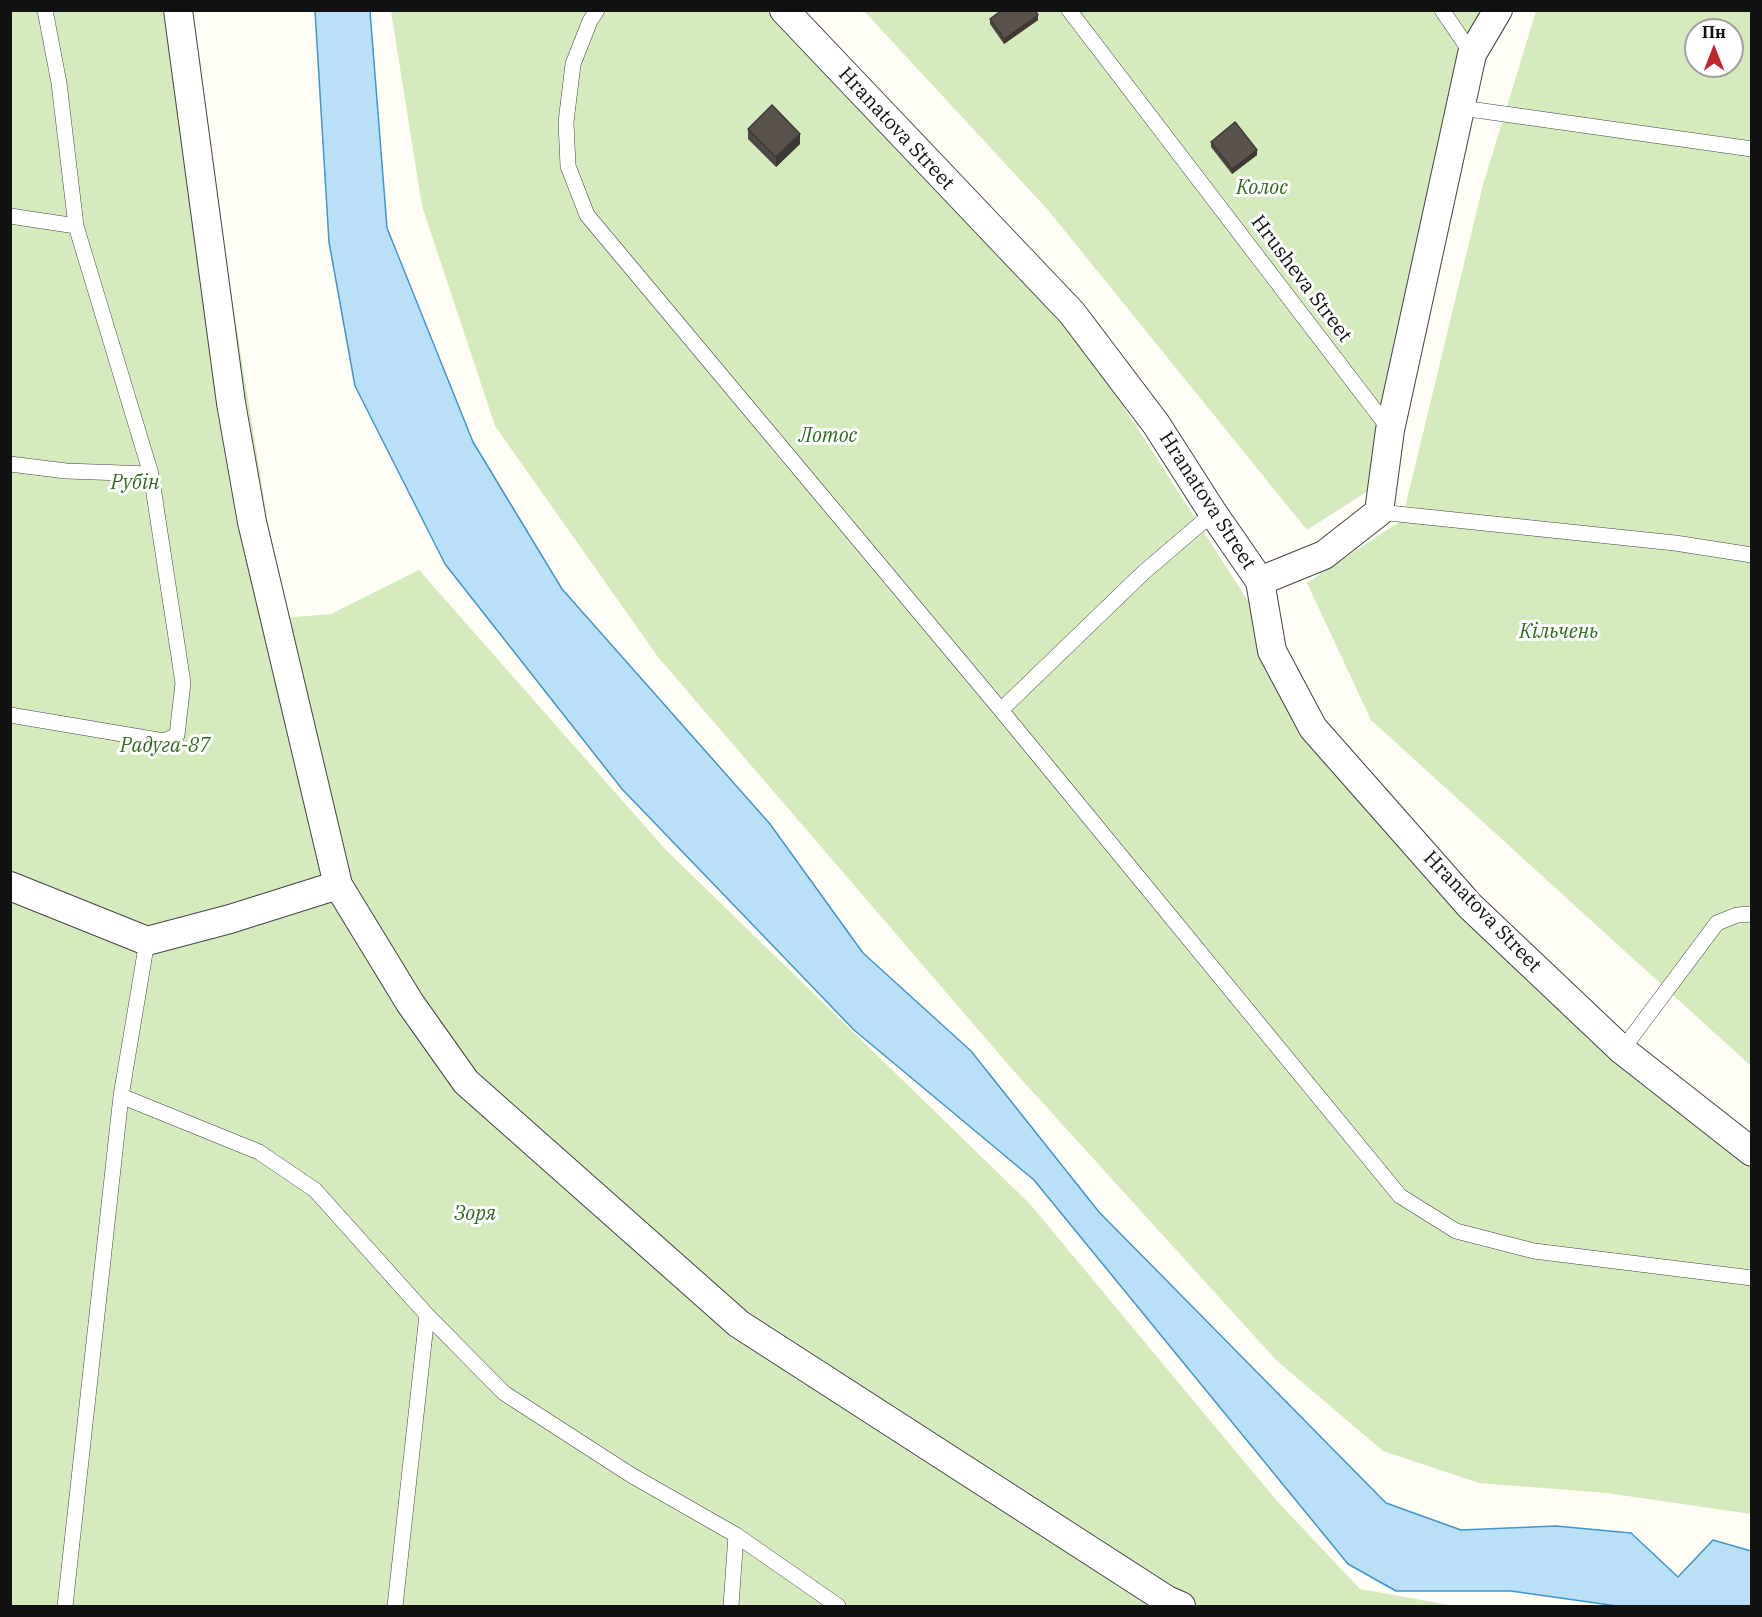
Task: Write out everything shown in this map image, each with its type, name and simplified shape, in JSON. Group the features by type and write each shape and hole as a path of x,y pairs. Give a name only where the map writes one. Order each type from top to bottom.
{"street":[{"path":"178,10 231,403 252,522 338,885 410,1003 466,1082 739,1324 1170,1604"},
{"name":"Hranatova Street","path":"784,10 1072,313 1156,424 1260,581 1272,651 1313,728 1470,906 1622,1050 1752,1152"},
{"path":"1260,581 1324,555 1379,512 1390,430 1473,54 1498,10"},
{"path":"10,886 147,941 230,919 338,885"}],"lane":[{"path":"10,715 164,741 177,735 183,683 151,474 76,226 59,83 45,10"},
{"path":"597,10 590,21 573,63 566,122 568,166 587,216 1001,710 1400,1196 1456,1231 1534,1251 1752,1278"},
{"name":"Hrusheva Street","path":"1069,10 1390,430"},
{"path":"1442,10 1473,54"},
{"path":"1462,108 1752,149"},
{"path":"10,216 76,226"},
{"path":"10,464 66,471 151,474"},
{"path":"1379,512 1675,543 1752,555"},
{"path":"1001,710 1143,573 1214,513"},
{"path":"1622,1050 1718,923 1737,915 1752,914"},
{"path":"65,1606 121,1096 147,941"},
{"path":"121,1096 259,1152 315,1190 427,1314 504,1393 631,1475 736,1535 838,1606"},
{"path":"395,1606 427,1314"},
{"path":"731,1606 736,1535"}],"green space":[{"name":"Зоря","path":"11,11 186,11 283,618 331,614 419,570 665,849 1030,1204 1277,1501 1360,1589 1455,1606 11,1606"},
{"name":"Лотос","path":"391,11 798,11 1035,268 1317,709 1437,861 1751,1150 1751,1514 1607,1493 1479,1483 1383,1451 1276,1360 1012,1069 658,657 495,426 422,206"},
{"name":"Колос","path":"864,11 1497,11 1371,489 1307,530 1048,210"},
{"name":"Кільчень","path":"1536,11 1751,11 1751,1066 1371,720 1307,583 1402,520 1483,185"}],"water":[{"path":"315,11 370,11 387,228 473,442 562,589 770,824 863,953 971,1051 1099,1212 1386,1503 1461,1530 1556,1526 1631,1533 1678,1577 1713,1540 1751,1551 1751,1606 1617,1606 1511,1591 1396,1591 1348,1564 1034,1180 854,1030 622,789 445,564 355,386 329,242"}],"building":[{"path":"1002,10 1035,10 1038,15 1004,39 990,19"},
{"path":"772,105 800,134 776,157 748,129"},
{"path":"1235,122 1257,150 1232,169 1211,142"}],"park label":[{"name":"Рубін","path":"135,483"},
{"name":"Радуга-87","path":"165,746"}]}
